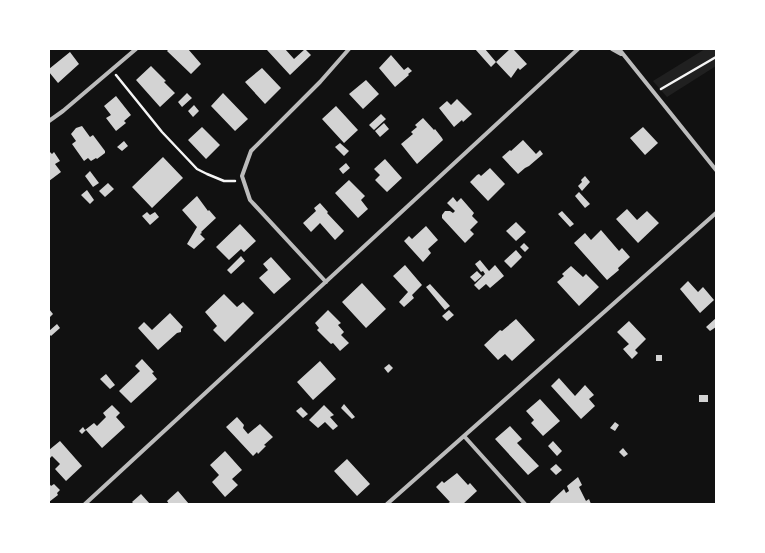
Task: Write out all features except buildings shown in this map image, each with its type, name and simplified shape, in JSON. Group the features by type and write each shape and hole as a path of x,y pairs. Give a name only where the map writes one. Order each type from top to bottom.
{"street":[{"path":"49,121 64,111 136,49"},
{"path":"326,282 250,200 242,176 251,151 320,82 349,49"},
{"path":"612,49 622,54"},
{"path":"619,49 716,170"},
{"path":"85,504 579,50"},
{"path":"387,504 716,212"},
{"path":"464,436 525,504"}],"path":[{"path":"654,93 716,57"},
{"path":"112,71 162,132 197,169 224,181 244,182"}],"shaded area":[{"path":"705,49 716,49 716,66 667,97 653,81"}]}
